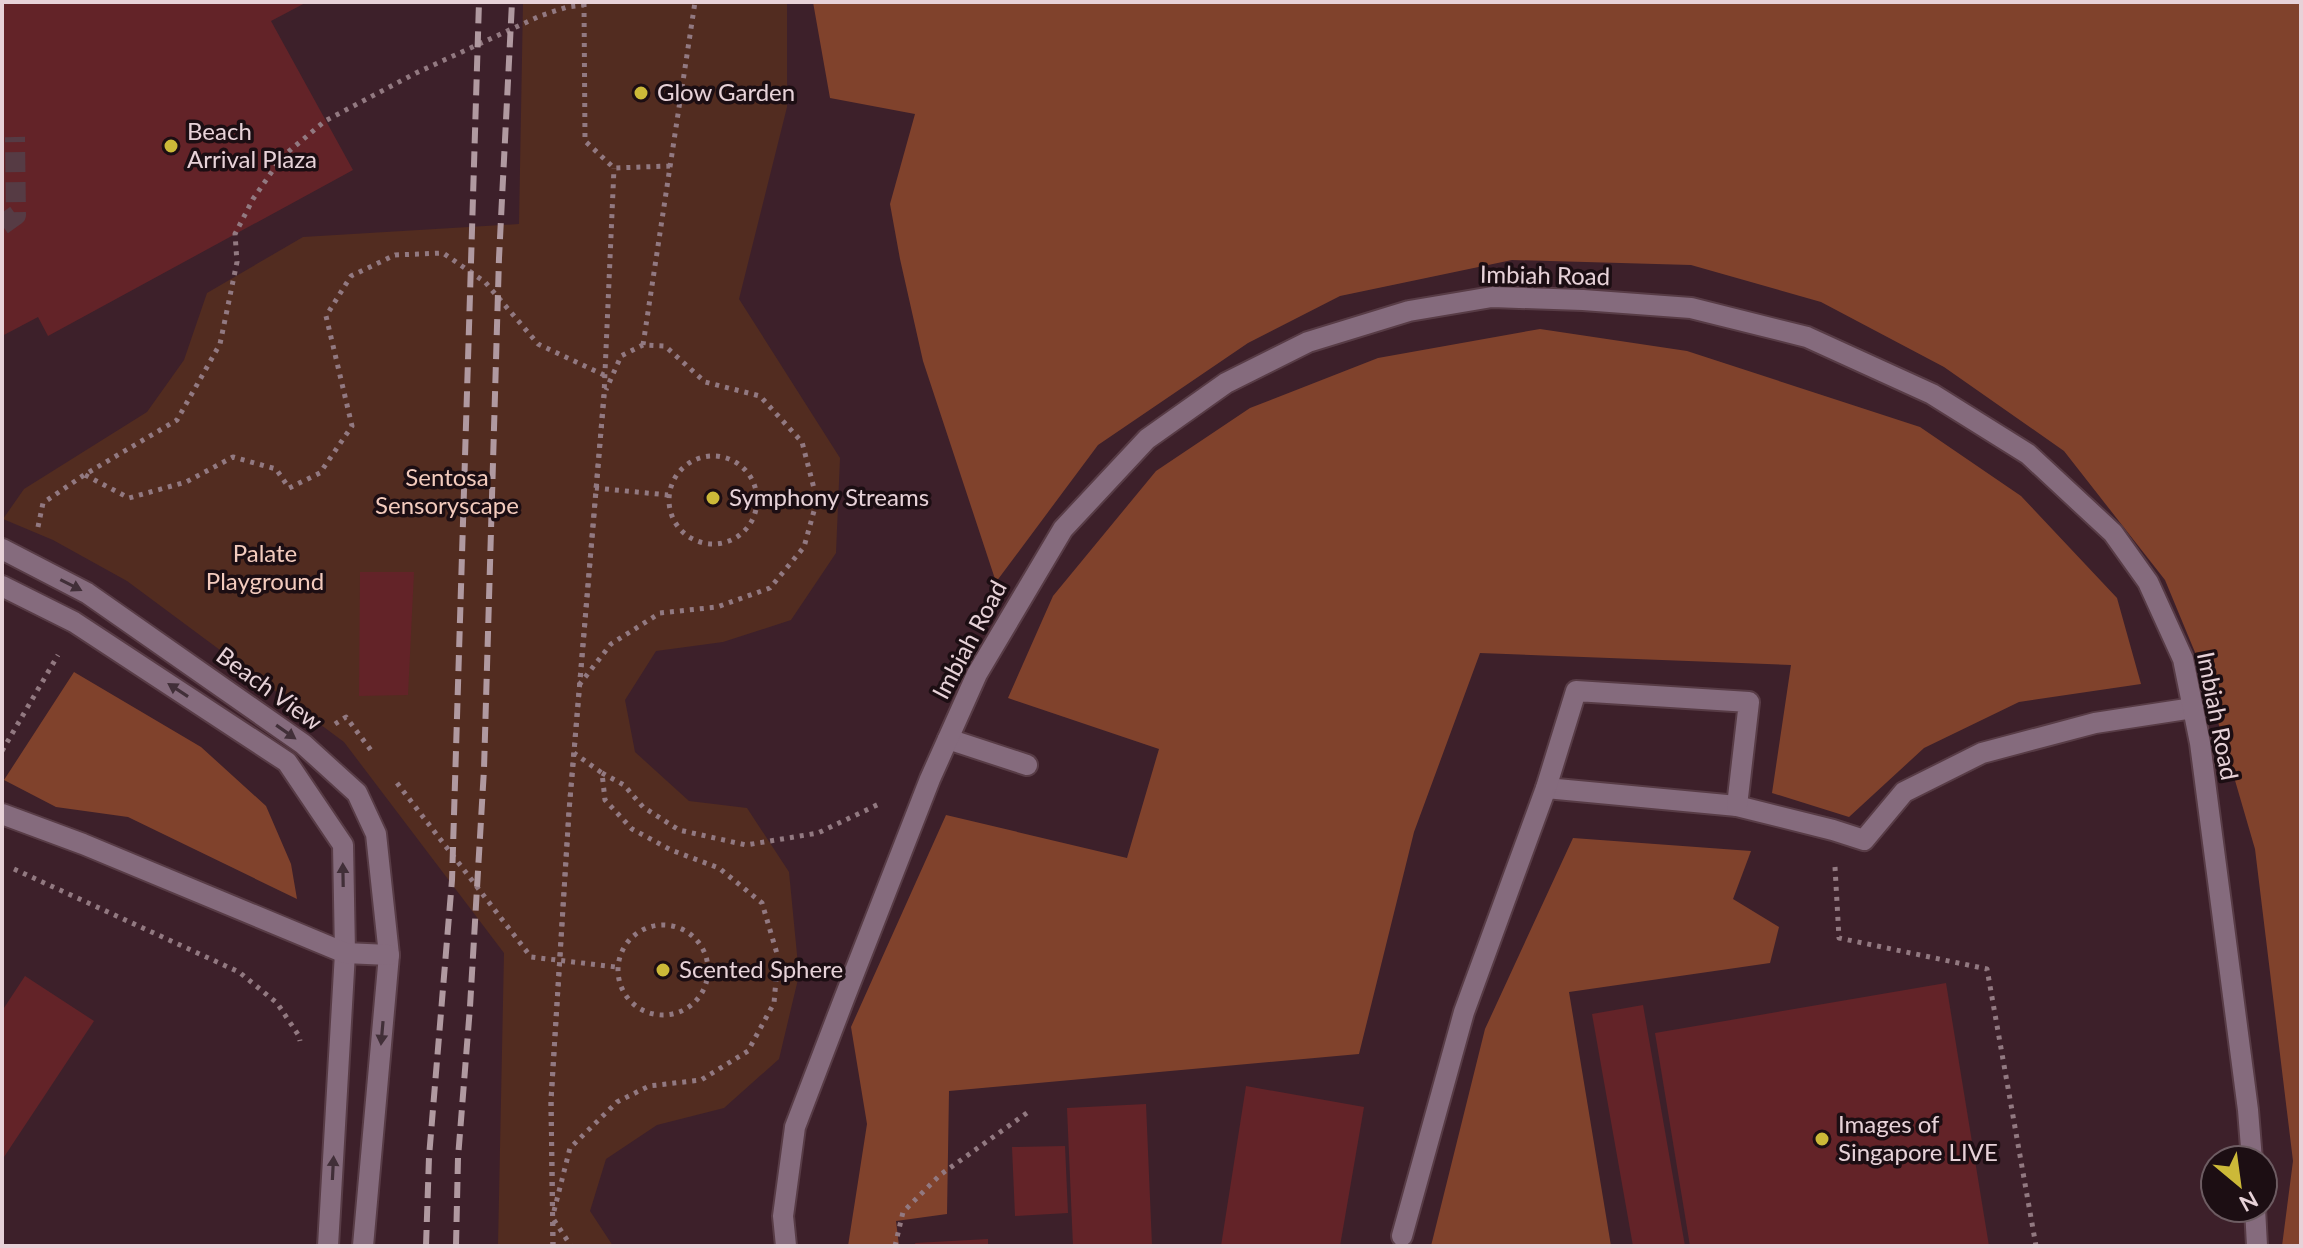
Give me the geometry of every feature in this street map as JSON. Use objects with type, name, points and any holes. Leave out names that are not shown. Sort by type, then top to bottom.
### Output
[{"type":"lane","name":"Imbiah Road","points":[[786,1246],[783,1216],[795,1127],[930,779],[977,674],[1063,529],[1147,439],[1226,383],[1308,342],[1409,311],[1492,297],[1691,308],[1807,337],[1932,394],[2028,454],[2113,533],[2148,582],[2183,659],[2200,743],[2251,1144]]},
{"type":"lane","name":"Beach View","points":[[2,549],[87,593],[303,744],[357,793],[376,834],[389,955],[363,1246]]},
{"type":"lane","name":"Beach View","points":[[2,586],[74,622],[287,762],[343,845],[345,953],[328,1246]]},
{"type":"lane","points":[[1402,1236],[1464,1012],[1546,788],[1576,691],[1749,702],[1737,806]]},
{"type":"lane","points":[[1546,788],[1737,806],[1864,840],[1904,792],[1982,753],[2095,723],[2193,708]]},
{"type":"lane","points":[[948,739],[1027,765]]},
{"type":"lane","points":[[2,814],[83,844],[345,953],[389,955]]},
{"type":"lane","points":[[2256,1224],[2257,1246]]},
{"type":"path","points":[[643,345],[695,2]]},
{"type":"path","points":[[29,563],[43,503],[177,420],[220,344],[237,262],[235,234],[253,199],[282,157],[325,121],[416,73],[540,16],[584,4],[585,141],[614,168],[670,166]]},
{"type":"path","points":[[580,670],[604,395],[614,168]]},
{"type":"path","points":[[84,475],[129,498],[186,482],[233,457],[276,469],[289,488],[320,473],[352,426],[326,316],[351,276],[395,255],[443,253],[485,282],[538,344],[604,375]]},
{"type":"path","points":[[553,1246],[551,1100],[559,959],[580,670],[604,395],[621,356],[643,345],[665,346],[705,382],[760,396],[802,442],[817,500],[804,547],[770,588],[717,607],[660,613],[611,644],[579,685]]},
{"type":"path","points":[[718,455],[740,464],[754,482],[757,505],[749,527],[730,541],[707,545],[686,536],[672,518],[668,495],[677,473],[695,459],[718,455]]},
{"type":"path","points":[[595,488],[668,495]]},
{"type":"path","points":[[2,751],[65,643]]},
{"type":"path","points":[[303,744],[346,717],[375,755]]},
{"type":"path","points":[[574,753],[624,785],[643,807],[679,830],[746,845],[818,833],[930,779]]},
{"type":"path","points":[[571,1246],[552,1217],[570,1148],[617,1102],[649,1086],[701,1080],[748,1051],[774,1003],[778,957],[762,903],[719,868],[671,850],[632,829],[605,800],[602,773]]},
{"type":"path","points":[[394,780],[531,957],[616,967]]},
{"type":"path","points":[[551,1100],[569,811]]},
{"type":"path","points":[[1833,830],[1839,938],[1987,969],[2036,1246]]},
{"type":"path","points":[[14,869],[239,972],[277,1003],[299,1036],[301,1051]]},
{"type":"path","points":[[666,924],[688,931],[704,949],[709,972],[701,995],[683,1011],[660,1016],[637,1009],[621,991],[616,967],[624,945],[642,929],[666,924]]},
{"type":"path","points":[[895,1246],[903,1212],[940,1175],[1031,1110]]},
{"type":"green space","name":"Sentosa Sensoryscape","points":[[523,2],[787,2],[787,107],[739,299],[840,458],[836,553],[791,620],[723,642],[656,651],[625,700],[635,752],[689,801],[747,808],[789,872],[799,975],[779,1059],[724,1108],[657,1125],[606,1159],[590,1211],[613,1246],[498,1246],[504,953],[344,742],[127,581],[53,540],[3,519],[24,489],[147,412],[184,360],[207,293],[303,237],[519,224]]},
{"type":"shaded area","points":[[813,2],[2301,2],[2301,1246],[2282,1246],[2293,1161],[2255,849],[2204,674],[2165,580],[2064,451],[1944,367],[1821,302],[1691,265],[1512,260],[1340,296],[1248,343],[1098,445],[996,582],[923,361],[890,204],[915,114],[830,98]]},
{"type":"shaded area","points":[[1540,329],[1687,351],[1920,427],[2021,496],[2117,598],[2141,684],[2019,702],[1924,748],[1849,817],[1772,793],[1791,665],[1480,653],[1414,832],[1359,1054],[949,1091],[947,1214],[896,1221],[899,1246],[848,1246],[867,1124],[851,1027],[946,815],[1127,858],[1159,749],[1008,698],[1053,596],[1156,471],[1250,408],[1378,358]]},
{"type":"shaded area","points":[[74,672],[201,747],[266,806],[291,864],[297,899],[128,817],[56,807],[4,780]]},
{"type":"shaded area","points":[[1573,838],[1751,851],[1733,899],[1779,927],[1770,963],[1569,992],[1611,1246],[1431,1246],[1485,1029]]},
{"type":"building","name":"Beach Arrival Plaza","points":[[2,2],[307,2],[271,21],[353,170],[48,336],[38,317],[2,336]]},
{"type":"building","points":[[360,572],[414,572],[408,695],[359,696]]},
{"type":"building","points":[[25,976],[94,1021],[2,1160],[2,1011]]},
{"type":"building","name":"Images of Singapore LIVE","points":[[1946,983],[1989,1246],[1690,1246],[1655,1033]]},
{"type":"building","points":[[1643,1005],[1685,1246],[1633,1246],[1592,1014]]},
{"type":"building","points":[[1246,1086],[1364,1107],[1340,1246],[1221,1246]]},
{"type":"building","points":[[1146,1104],[1152,1246],[1073,1246],[1067,1108]]},
{"type":"building","points":[[1065,1146],[1068,1213],[1015,1216],[1012,1147]]},
{"type":"building","points":[[988,1239],[988,1246],[916,1246],[915,1243]]},
{"type":"tunnel","points":[[2,225],[16,215],[15,137]]},
{"type":"railway","points":[[426,1246],[429,1157],[452,880],[479,2]]},
{"type":"railway","points":[[456,1246],[458,1158],[484,769],[499,258],[512,2]]},
{"type":"place","name":"Glow Garden","points":[[641,93]]},
{"type":"place","name":"Beach Arrival Plaza","points":[[171,146]]},
{"type":"place","name":"Symphony Streams","points":[[713,498]]},
{"type":"place","name":"Scented Sphere","points":[[663,970]]},
{"type":"place","name":"Images of Singapore LIVE","points":[[1822,1139]]},
{"type":"park label","name":"Palate Playground","points":[[265,568]]}]
